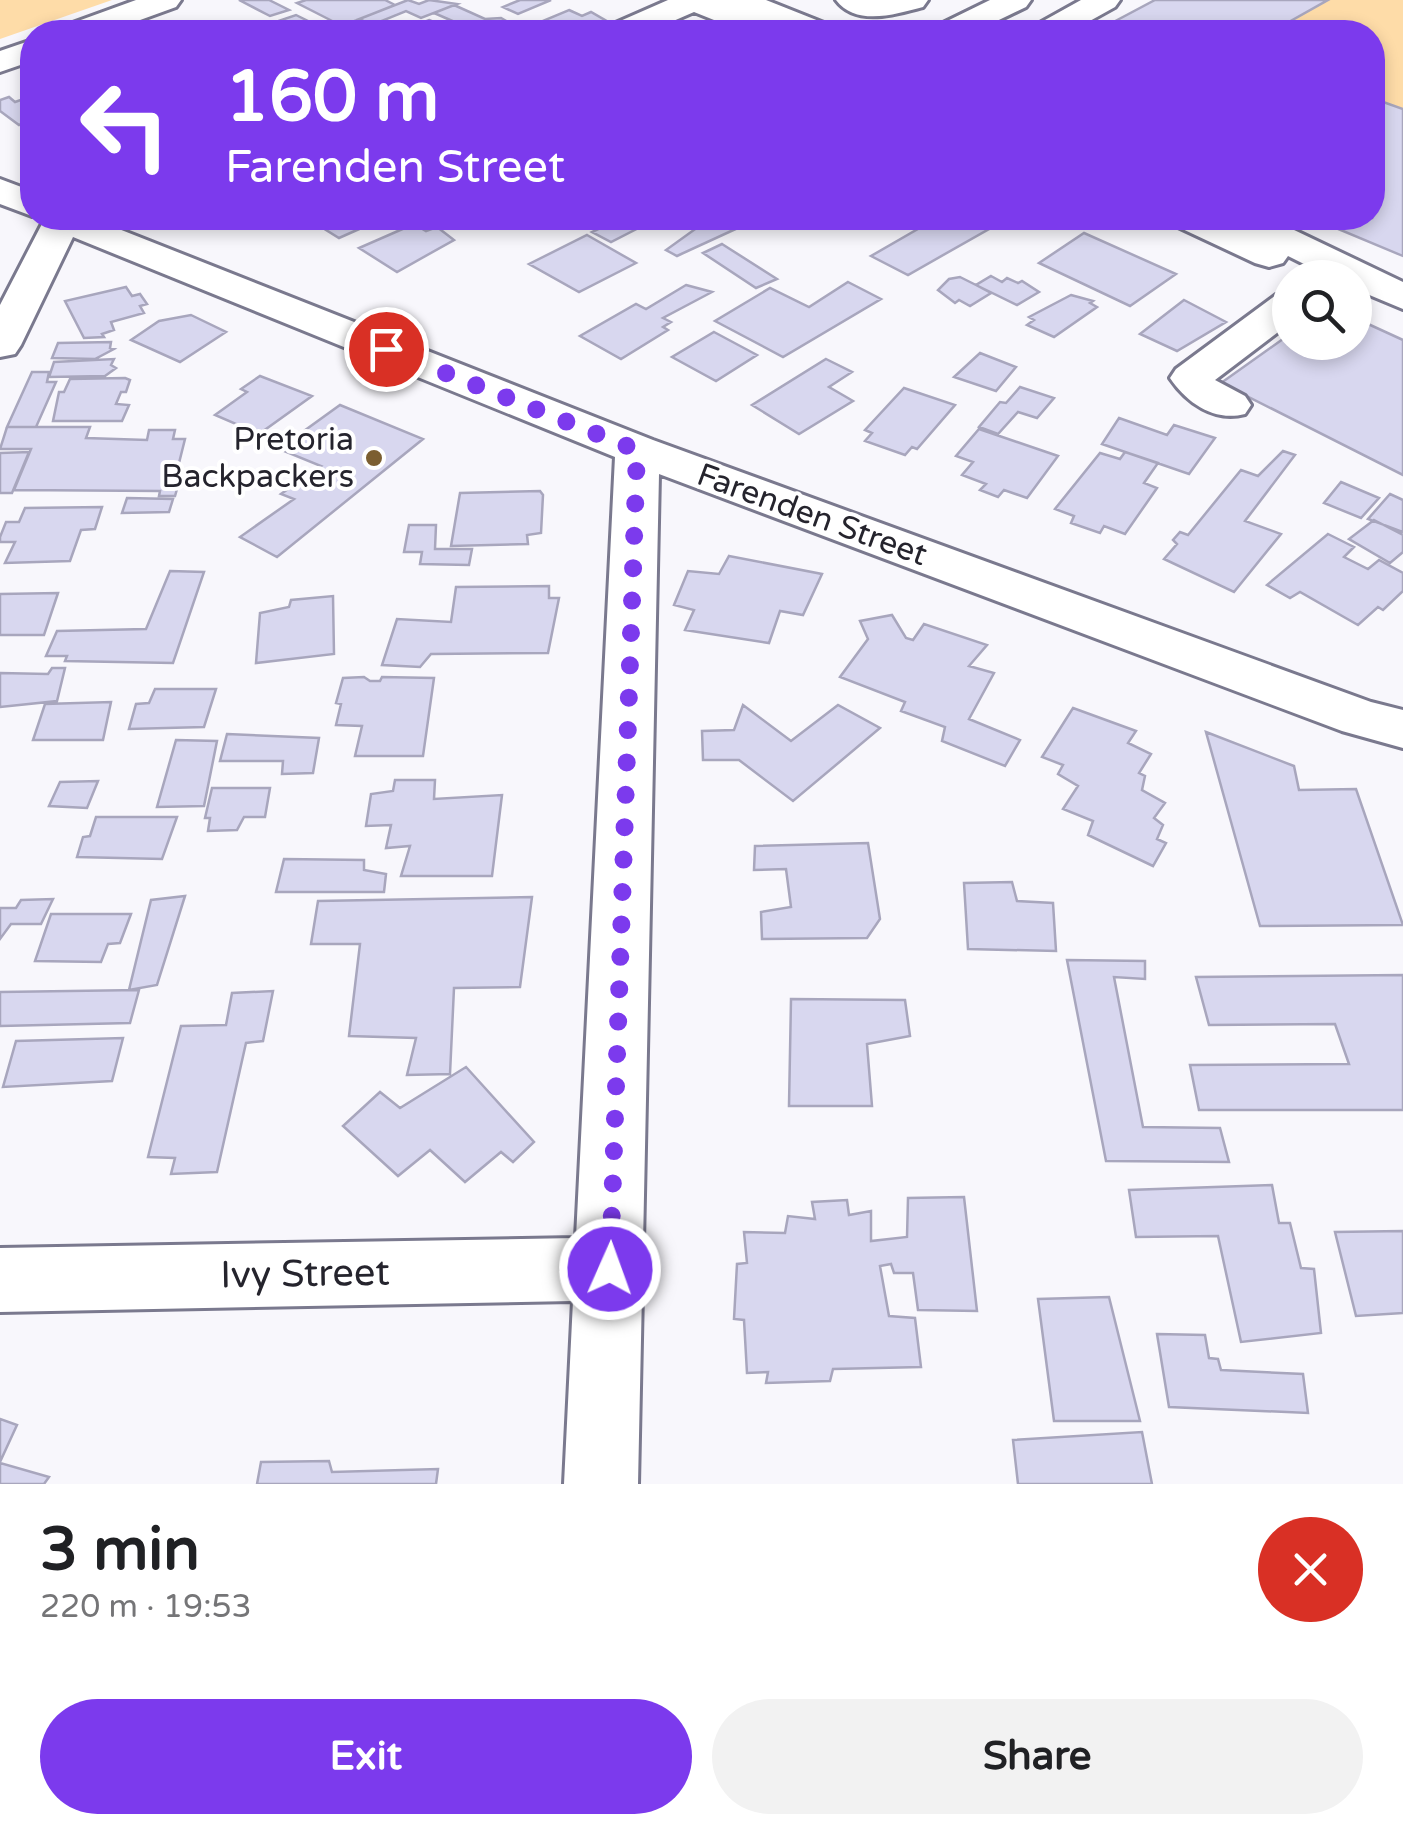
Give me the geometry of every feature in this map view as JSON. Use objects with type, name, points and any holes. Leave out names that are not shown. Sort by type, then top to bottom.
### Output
[{"type":"street","points":[[111,20],[166,0]]},
{"type":"street","points":[[649,20],[694,0],[743,20]]},
{"type":"street","points":[[740,0],[789,20]]},
{"type":"street","points":[[852,0],[879,10],[912,0]]},
{"type":"street","points":[[1063,20],[1104,0]]},
{"type":"street","points":[[973,20],[1010,1],[1058,20]]},
{"type":"street","points":[[0,344],[45,230]]},
{"type":"street","name":"Farenden Street","points":[[91,230],[637,450],[1360,718],[1403,729]]},
{"type":"street","points":[[1239,230],[1300,260]]},
{"type":"street","points":[[1372,289],[1403,298]]},
{"type":"street","points":[[1372,299],[1403,317]]},
{"type":"street","points":[[1230,405],[1199,389],[1191,378],[1272,317]]},
{"type":"street","points":[[602,1484],[637,450]]},
{"type":"street","name":"Ivy Street","points":[[0,1280],[610,1269]]},
{"type":"shaded area","points":[[0,0],[112,0],[55,20],[20,20],[20,32],[0,39]]},
{"type":"shaded area","points":[[1155,0],[1403,0],[1403,256],[1341,230],[1385,230],[1385,20],[1117,20]]},
{"type":"building","points":[[239,0],[269,0],[289,10],[270,16]]},
{"type":"building","points":[[385,0],[395,5],[357,20],[330,20],[297,3]]},
{"type":"building","points":[[408,0],[419,4],[429,0],[457,4],[421,18],[406,11],[384,20],[359,19]]},
{"type":"building","points":[[520,0],[551,0],[518,14],[503,7]]},
{"type":"building","points":[[1155,0],[1328,0],[1292,20],[1117,20]]},
{"type":"building","points":[[454,5],[485,19],[504,20],[450,20],[434,13]]},
{"type":"building","points":[[569,10],[582,16],[591,12],[605,20],[545,20]]},
{"type":"building","points":[[9,97],[15,102],[20,100],[19,125],[0,111],[0,100]]},
{"type":"building","points":[[1385,103],[1403,109],[1403,256],[1341,230],[1385,230]]},
{"type":"building","points":[[326,230],[357,230],[339,238]]},
{"type":"building","points":[[400,230],[441,230],[454,240],[397,272],[359,248]]},
{"type":"building","points":[[596,230],[634,230],[611,242],[592,232]]},
{"type":"building","points":[[694,230],[733,230],[677,256],[666,250]]},
{"type":"building","points":[[916,230],[987,230],[908,275],[871,256]]},
{"type":"building","points":[[1084,233],[1176,274],[1130,306],[1039,263]]},
{"type":"building","points":[[587,235],[636,263],[579,292],[529,264]]},
{"type":"building","points":[[722,244],[777,279],[756,288],[703,253]]},
{"type":"building","points":[[991,276],[1002,282],[1007,278],[1022,281],[1039,292],[1017,305],[976,285]]},
{"type":"building","points":[[960,277],[991,293],[970,306],[959,300],[955,303],[938,290],[949,279]]},
{"type":"building","points":[[848,282],[881,299],[783,357],[715,321],[770,288],[809,307]]},
{"type":"building","points":[[686,285],[712,292],[663,318],[671,322],[663,327],[668,330],[621,359],[580,336],[636,304],[646,309]]},
{"type":"building","points":[[126,287],[132,296],[140,294],[147,304],[140,306],[144,313],[111,322],[114,330],[102,334],[104,337],[84,338],[65,301]]},
{"type":"building","points":[[1071,295],[1093,301],[1090,303],[1097,307],[1054,337],[1027,325],[1034,320],[1029,317]]},
{"type":"building","points":[[1184,300],[1226,322],[1177,351],[1140,334]]},
{"type":"building","points":[[191,315],[226,332],[180,362],[131,340],[159,321]]},
{"type":"building","points":[[1372,326],[1403,340],[1403,475],[1221,383],[1272,347],[1272,360],[1372,360]]},
{"type":"building","points":[[714,332],[757,355],[716,381],[672,357]]},
{"type":"building","points":[[111,342],[110,348],[114,349],[95,359],[52,358],[58,343]]},
{"type":"building","points":[[980,353],[1016,367],[996,391],[954,377]]},
{"type":"building","points":[[114,359],[111,365],[116,368],[105,376],[49,377],[54,362]]},
{"type":"building","points":[[826,359],[852,372],[829,387],[853,401],[799,434],[752,405]]},
{"type":"building","points":[[32,372],[49,372],[47,382],[56,382],[36,427],[7,427]]},
{"type":"building","points":[[260,376],[312,396],[259,434],[215,415],[247,392],[241,389]]},
{"type":"building","points":[[70,379],[130,380],[126,392],[121,392],[116,404],[129,405],[122,421],[53,421],[59,392],[64,392]]},
{"type":"building","points":[[1020,387],[1054,398],[1037,418],[1018,412],[998,434],[979,427],[1000,402],[1006,403]]},
{"type":"building","points":[[904,388],[955,405],[917,449],[912,447],[905,455],[865,441],[872,433],[865,430]]},
{"type":"building","points":[[340,405],[423,439],[277,557],[240,537],[294,499],[281,494],[321,466],[279,449]]},
{"type":"building","points":[[1119,418],[1167,435],[1174,425],[1215,438],[1189,474],[1102,444]]},
{"type":"building","points":[[7,427],[90,427],[86,438],[147,440],[149,430],[175,430],[173,439],[185,439],[179,463],[170,463],[166,475],[181,475],[175,496],[159,496],[160,491],[14,490],[31,449],[0,449]]},
{"type":"building","points":[[979,429],[1058,456],[1027,498],[1004,490],[998,497],[980,490],[986,484],[962,475],[973,462],[956,456]]},
{"type":"building","points":[[1283,451],[1295,455],[1245,521],[1281,534],[1234,592],[1164,559],[1177,544],[1173,540],[1180,532],[1188,535],[1241,470],[1258,476]]},
{"type":"building","points":[[29,452],[12,493],[0,493],[0,453]]},
{"type":"building","points":[[1125,452],[1158,463],[1144,483],[1157,488],[1125,534],[1104,526],[1100,533],[1071,523],[1074,516],[1055,509],[1100,453],[1120,459]]},
{"type":"building","points":[[1341,482],[1379,498],[1361,518],[1324,503]]},
{"type":"building","points":[[540,491],[541,533],[527,535],[528,544],[451,546],[460,493]]},
{"type":"building","points":[[1390,494],[1403,500],[1403,532],[1368,519]]},
{"type":"building","points":[[127,498],[173,499],[169,512],[122,513]]},
{"type":"building","points":[[102,507],[95,529],[81,530],[70,561],[5,563],[15,542],[0,542],[0,537],[6,522],[19,522],[25,508]]},
{"type":"building","points":[[1374,520],[1403,535],[1403,552],[1390,563],[1349,539]]},
{"type":"building","points":[[409,525],[436,525],[435,549],[472,549],[469,565],[420,564],[422,552],[404,552]]},
{"type":"building","points":[[1328,534],[1354,547],[1344,557],[1368,569],[1379,560],[1403,573],[1403,591],[1383,610],[1378,607],[1358,625],[1300,592],[1290,598],[1267,585]]},
{"type":"building","points":[[729,556],[822,574],[803,615],[780,611],[769,643],[685,630],[694,610],[674,605],[688,571],[719,574]]},
{"type":"building","points":[[170,571],[204,572],[173,663],[65,661],[67,656],[46,656],[57,631],[146,629]]},
{"type":"building","points":[[549,586],[549,598],[559,598],[548,653],[431,654],[420,667],[382,665],[397,619],[451,622],[456,587]]},
{"type":"building","points":[[58,593],[44,635],[0,635],[0,594]]},
{"type":"building","points":[[333,596],[334,654],[256,663],[260,613],[289,607],[291,600]]},
{"type":"building","points":[[892,615],[906,638],[913,640],[924,624],[987,645],[969,666],[994,673],[969,719],[1020,740],[1005,766],[942,741],[945,727],[901,711],[905,702],[840,677],[868,639],[860,621]]},
{"type":"building","points":[[52,668],[65,668],[57,701],[0,707],[0,673],[48,674]]},
{"type":"building","points":[[364,677],[370,681],[380,681],[382,677],[434,678],[423,756],[355,756],[362,726],[336,725],[341,704],[336,703],[343,678]]},
{"type":"building","points":[[155,689],[216,689],[204,727],[129,729],[136,704],[149,703]]},
{"type":"building","points":[[111,702],[103,740],[33,740],[45,704]]},
{"type":"building","points":[[743,705],[791,741],[838,705],[880,728],[793,801],[739,760],[703,760],[702,731],[734,730]]},
{"type":"building","points":[[1073,708],[1136,731],[1128,743],[1151,754],[1139,773],[1145,776],[1142,790],[1165,803],[1154,818],[1163,825],[1157,839],[1166,843],[1153,866],[1088,835],[1093,821],[1063,809],[1078,786],[1058,774],[1063,765],[1042,757]]},
{"type":"building","points":[[1206,732],[1294,766],[1299,790],[1356,789],[1403,925],[1260,926]]},
{"type":"building","points":[[227,734],[319,738],[313,773],[282,774],[283,761],[220,761]]},
{"type":"building","points":[[176,740],[217,741],[204,806],[157,807]]},
{"type":"building","points":[[395,780],[435,780],[434,799],[502,795],[492,876],[401,876],[410,846],[386,848],[391,825],[366,826],[371,794],[393,791]]},
{"type":"building","points":[[98,781],[87,808],[49,806],[60,782]]},
{"type":"building","points":[[212,788],[270,788],[265,817],[244,817],[237,830],[208,831],[210,818],[205,818]]},
{"type":"building","points":[[96,817],[177,817],[162,859],[77,857],[83,837],[90,836]]},
{"type":"building","points":[[868,843],[880,919],[867,938],[762,939],[761,912],[791,907],[786,869],[754,870],[755,846]]},
{"type":"building","points":[[284,859],[364,860],[364,870],[386,874],[384,892],[276,892]]},
{"type":"building","points":[[1012,882],[1017,901],[1053,903],[1056,951],[968,949],[964,883]]},
{"type":"building","points":[[185,896],[157,985],[129,990],[151,900]]},
{"type":"building","points":[[532,897],[520,987],[454,988],[450,1074],[407,1075],[416,1038],[349,1036],[360,944],[311,944],[318,901]]},
{"type":"building","points":[[53,899],[41,924],[11,924],[0,939],[0,908],[16,908],[21,900]]},
{"type":"building","points":[[51,914],[131,914],[120,943],[108,944],[101,962],[35,961]]},
{"type":"building","points":[[1067,960],[1145,961],[1145,979],[1114,977],[1143,1127],[1220,1128],[1229,1162],[1106,1161]]},
{"type":"building","points":[[1403,975],[1403,1110],[1199,1110],[1190,1065],[1349,1064],[1335,1024],[1209,1025],[1196,977]]},
{"type":"building","points":[[139,990],[130,1023],[0,1026],[0,992]]},
{"type":"building","points":[[273,991],[263,1041],[246,1043],[217,1172],[171,1174],[175,1158],[148,1157],[181,1026],[226,1025],[232,993]]},
{"type":"building","points":[[791,999],[905,1000],[910,1036],[867,1044],[872,1106],[789,1106]]},
{"type":"building","points":[[123,1038],[112,1081],[3,1087],[16,1041]]},
{"type":"building","points":[[466,1067],[534,1142],[513,1162],[501,1152],[465,1182],[430,1150],[398,1176],[343,1126],[380,1092],[400,1108]]},
{"type":"building","points":[[1272,1185],[1279,1223],[1290,1223],[1301,1268],[1314,1269],[1321,1333],[1241,1342],[1218,1236],[1136,1237],[1129,1190]]},
{"type":"building","points":[[964,1197],[977,1311],[918,1310],[913,1273],[894,1273],[891,1264],[880,1266],[889,1316],[915,1318],[921,1367],[833,1369],[830,1381],[766,1383],[768,1372],[747,1373],[744,1320],[734,1319],[737,1264],[747,1263],[744,1232],[785,1233],[788,1216],[815,1219],[812,1202],[847,1200],[849,1215],[871,1211],[871,1241],[907,1237],[908,1198]]},
{"type":"building","points":[[1403,1231],[1403,1313],[1356,1316],[1335,1232]]},
{"type":"building","points":[[1109,1297],[1140,1421],[1054,1421],[1038,1299]]},
{"type":"building","points":[[1157,1334],[1205,1335],[1209,1358],[1218,1359],[1221,1370],[1303,1374],[1308,1413],[1169,1407]]},
{"type":"building","points":[[0,1419],[17,1425],[0,1462]]},
{"type":"building","points":[[1142,1432],[1152,1484],[1018,1484],[1013,1440]]},
{"type":"building","points":[[329,1461],[332,1472],[438,1469],[436,1484],[257,1484],[261,1462]]},
{"type":"building","points":[[0,1463],[49,1477],[44,1484],[0,1484]]},
{"type":"place","name":"Pretoria Backpackers","points":[[374,458]]},
{"type":"route","points":[[386,349],[637,450],[610,1269]]}]
